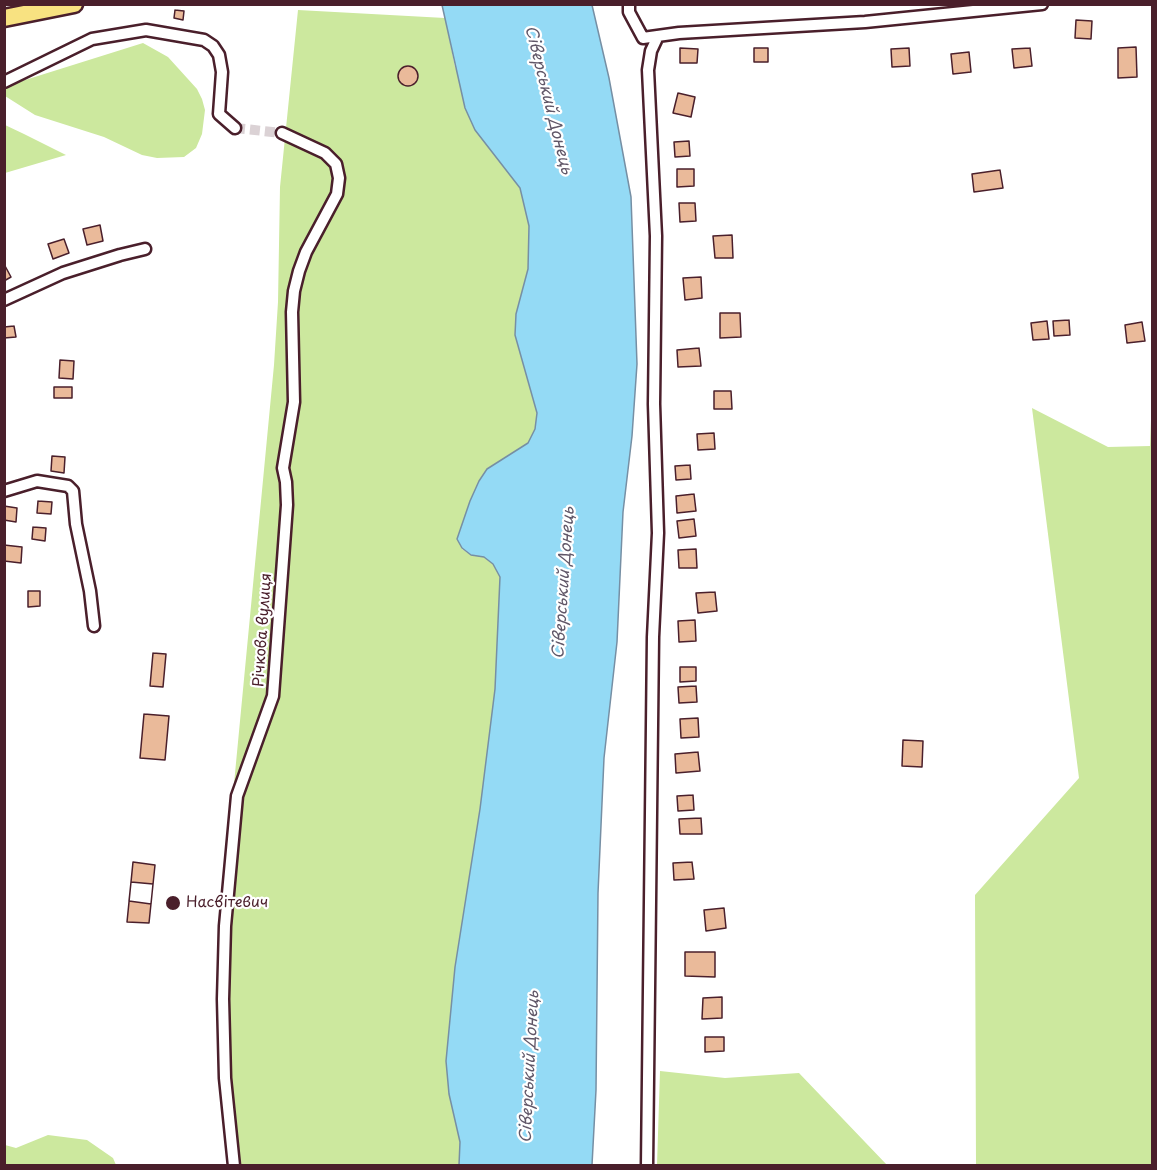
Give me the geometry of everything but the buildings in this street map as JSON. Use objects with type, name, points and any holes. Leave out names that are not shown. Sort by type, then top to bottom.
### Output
[{"type":"main road","points":[[4,18],[74,4]]},
{"type":"street","points":[[629,4],[631,18],[643,38],[865,22],[1042,4]]},
{"type":"street","points":[[4,82],[92,39],[146,30],[204,40],[213,46],[219,55],[222,72],[219,114],[235,128]]},
{"type":"street","points":[[647,1166],[653,660],[658,533],[654,404],[656,236],[648,70],[651,51],[658,36]]},
{"type":"street","name":"Річкова вулиця","points":[[234,1166],[225,1078],[223,999],[225,927],[237,796],[273,696],[286,505],[286,482],[283,468],[294,402],[292,312],[294,291],[306,252],[337,194],[339,178],[336,164],[325,153],[282,133]]},
{"type":"street","points":[[4,300],[63,273],[145,249]]},
{"type":"street","points":[[4,491],[37,481],[68,486],[73,491],[76,524],[90,591],[94,626]]},
{"type":"green space","points":[[298,10],[445,18],[455,67],[504,166],[520,188],[529,226],[528,269],[516,314],[515,335],[537,413],[535,429],[528,443],[487,469],[470,501],[458,539],[462,549],[471,555],[484,557],[493,564],[500,577],[495,689],[480,809],[455,967],[446,1061],[449,1094],[460,1142],[459,1165],[229,1166],[221,1077],[225,878],[274,365],[278,302],[280,187]]},
{"type":"green space","points":[[143,43],[168,57],[197,89],[202,99],[205,110],[202,134],[196,148],[184,157],[157,158],[142,155],[104,137],[35,115],[5,96],[6,86]]},
{"type":"green space","points":[[5,125],[24,134],[66,155],[5,173]]},
{"type":"green space","points":[[1152,394],[1152,1165],[976,1165],[975,895],[1079,778],[1032,408],[1108,447],[1150,446]]},
{"type":"green space","points":[[660,1071],[725,1078],[799,1073],[887,1165],[657,1165]]},
{"type":"green space","points":[[48,1135],[87,1140],[113,1158],[116,1165],[5,1165],[5,1145],[16,1148]]},
{"type":"water","name":"Сіверський Донець","points":[[442,5],[592,5],[609,78],[631,197],[637,364],[632,436],[623,512],[617,642],[604,758],[598,893],[596,1090],[592,1165],[459,1165],[460,1142],[449,1094],[446,1061],[455,967],[480,809],[495,689],[500,577],[493,564],[484,557],[471,555],[462,548],[457,539],[479,481],[487,469],[528,443],[535,429],[537,413],[515,335],[516,314],[528,269],[529,226],[520,188],[475,130],[465,108]]},
{"type":"tunnel","points":[[235,128],[282,133]]},
{"type":"place","name":"Насвітевич","points":[[173,903]]}]
